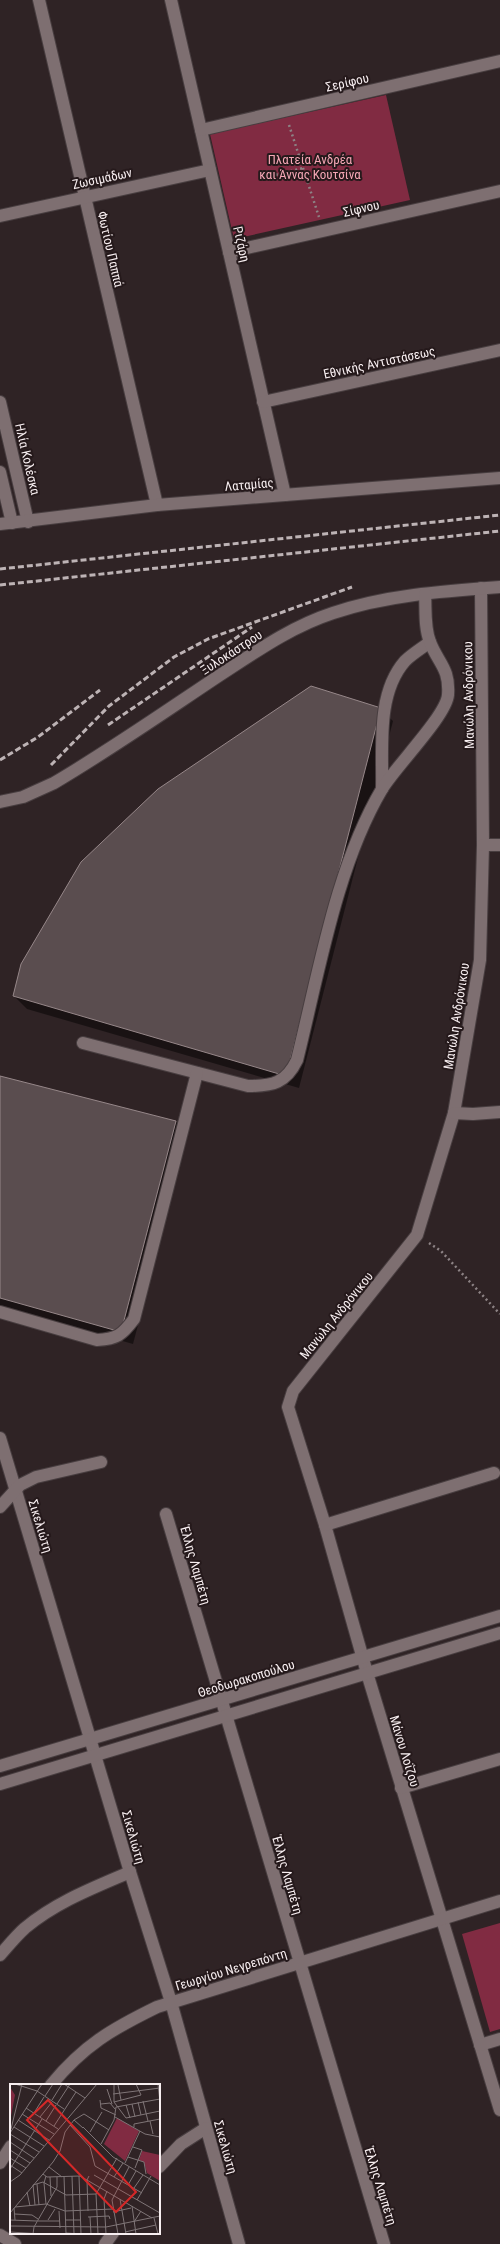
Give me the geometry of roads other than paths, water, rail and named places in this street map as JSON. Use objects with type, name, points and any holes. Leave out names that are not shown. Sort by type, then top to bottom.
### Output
[{"type":"street","name":"Φωτίου Παππά","points":[[39,0],[157,505]]},
{"type":"street","name":"Ριζάρη","points":[[171,0],[285,495]]},
{"type":"street","name":"Σερίφου","points":[[201,130],[500,60]]},
{"type":"street","name":"Ζωσιμάδων","points":[[0,216],[84,196],[210,170]]},
{"type":"street","name":"Σίφνου","points":[[229,252],[500,191]]},
{"type":"street","name":"Εθνικής Αντιστάσεως","points":[[263,402],[500,350]]},
{"type":"street","name":"Ηλία Κολέσκα","points":[[0,402],[28,522]]},
{"type":"street","points":[[0,472],[6,523]]},
{"type":"street","name":"Λαταμίας","points":[[6,523],[28,522],[157,505],[500,478]]},
{"type":"street","name":"Ξυλοκάστρου","points":[[0,802],[23,797],[54,783],[269,643],[293,629],[350,607],[425,594],[500,587]]},
{"type":"street","name":"Μανώλη Ανδρόνικου","points":[[290,1399],[293,1391],[417,1235],[454,1113],[480,960],[483,845],[481,588]]},
{"type":"street","points":[[83,1043],[248,1086],[264,1086],[278,1082],[291,1073],[296,1060],[340,886],[360,832],[382,789],[401,762],[440,714],[448,696],[448,677],[442,661],[430,642],[426,627],[425,594]]},
{"type":"street","points":[[382,789],[386,701],[394,677],[406,660],[430,642]]},
{"type":"street","points":[[483,845],[500,844]]},
{"type":"street","points":[[0,1312],[97,1340],[113,1339],[125,1331],[134,1319],[197,1073]]},
{"type":"street","points":[[454,1113],[473,1114],[500,1112]]},
{"type":"street","name":"Μάνου Λοΐζου","points":[[290,1399],[290,1415],[325,1525],[401,1788],[500,2110]]},
{"type":"street","name":"Σικελιώτη","points":[[0,1438],[130,1872],[171,2002],[239,2244]]},
{"type":"street","points":[[0,1507],[15,1490],[36,1477],[100,1462]]},
{"type":"street","points":[[325,1525],[494,1473]]},
{"type":"street","name":"Έλλης Λαμπέτη","points":[[166,1514],[384,2244]]},
{"type":"street","name":"Θεοδωρακοπούλου","points":[[0,1766],[500,1616]]},
{"type":"street","points":[[0,1784],[95,1754],[500,1633]]},
{"type":"street","points":[[401,1788],[500,1759]]},
{"type":"street","points":[[0,1955],[24,1929],[53,1908],[83,1892],[130,1872]]},
{"type":"street","name":"Γεωργίου Νεγρεπόντη","points":[[52,2084],[78,2055],[104,2034],[128,2020],[171,2002],[500,1901]]},
{"type":"street","points":[[480,2045],[500,2039]]},
{"type":"street","points":[[160,2166],[181,2144],[206,2128]]},
{"type":"street","points":[[0,2163],[10,2148]]},
{"type":"street","points":[[105,2244],[112,2234]]},
{"type":"street","points":[[0,2235],[15,2244]]},
{"type":"railway","points":[[0,569],[500,515]]},
{"type":"railway","points":[[0,585],[500,531]]},
{"type":"railway","points":[[51,765],[109,706],[174,657],[208,639],[352,587]]},
{"type":"railway","points":[[108,725],[252,627]]},
{"type":"railway","points":[[0,760],[38,737],[100,690]]},
{"type":"park label","name":"Πλατεία Ανδρέα και Άννας Κουτσίνα","points":[[310,166]]}]
